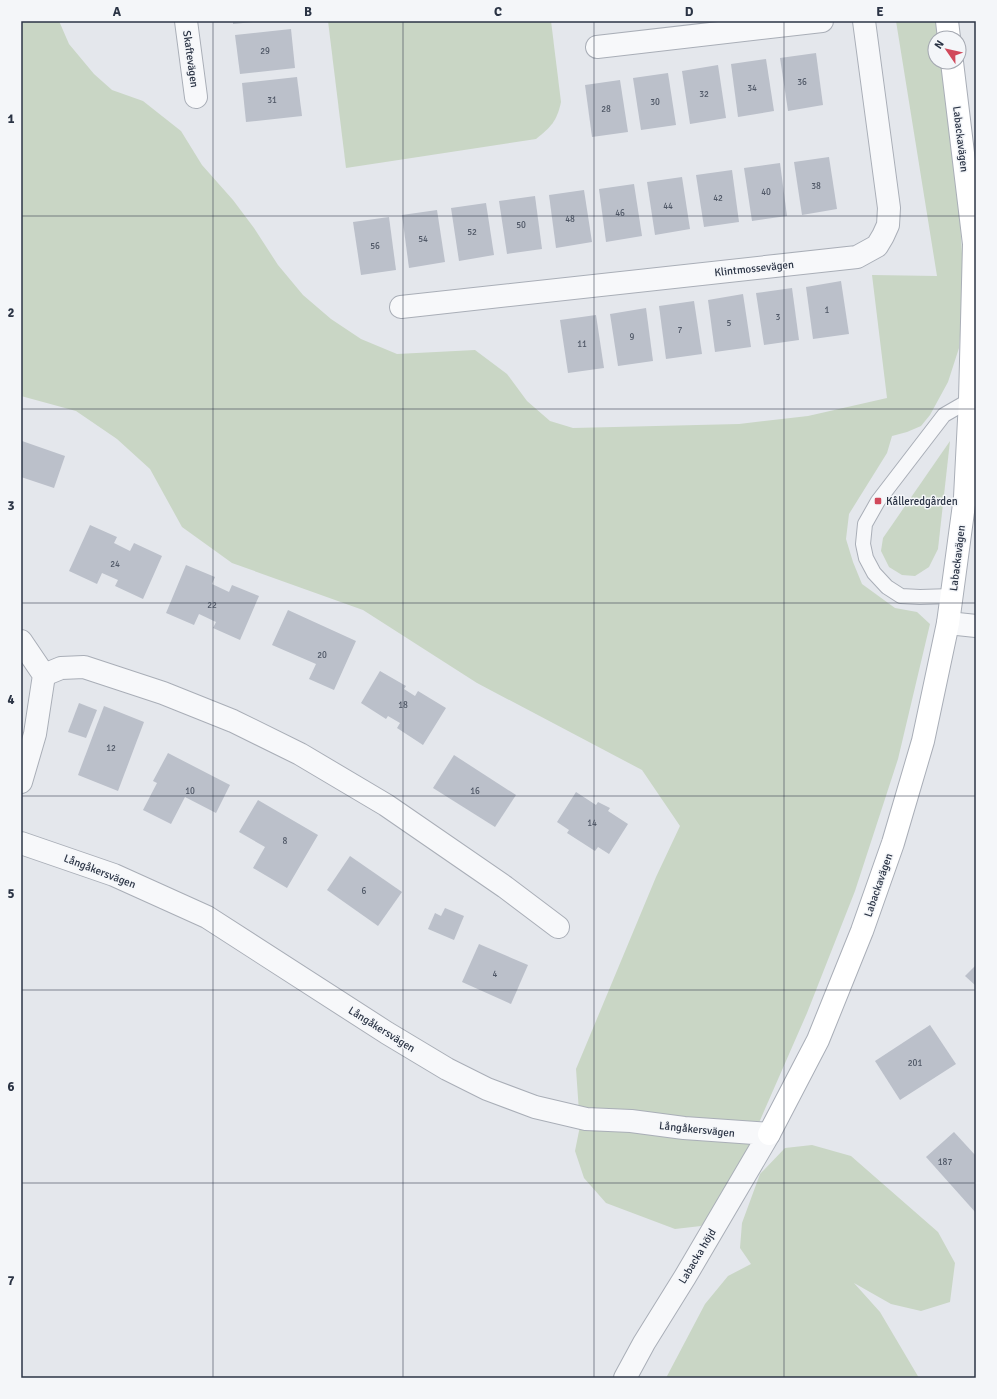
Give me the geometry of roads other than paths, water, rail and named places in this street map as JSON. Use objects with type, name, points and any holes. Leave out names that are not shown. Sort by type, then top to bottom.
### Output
[{"type":"street","name":"Skaftevägen","points":[[186,21],[196,97]]},
{"type":"street","points":[[597,47],[822,21]]},
{"type":"street","name":"Klintmossevägen","points":[[401,307],[857,256],[876,246],[888,225],[889,208],[864,21]]},
{"type":"street","name":"Labackavägen","points":[[769,1134],[818,1040],[862,931],[893,843],[923,741],[948,623],[965,497],[970,400],[974,244],[973,213],[953,70]]},
{"type":"street","points":[[948,623],[976,626]]},
{"type":"street","points":[[21,641],[44,675],[35,734],[21,782]]},
{"type":"street","points":[[44,675],[61,668],[84,667],[163,693],[234,722],[300,754],[386,805],[505,887],[558,927]]},
{"type":"street","name":"Långåkersvägen","points":[[21,843],[114,874],[207,917],[387,1033],[447,1069],[487,1089],[535,1107],[586,1119],[631,1121],[684,1128],[769,1134]]},
{"type":"street","name":"Labacka höjd","points":[[625,1378],[769,1134]]},
{"type":"lane","points":[[952,596],[901,596],[887,587],[874,573],[866,558],[863,544],[865,524],[878,501],[944,415],[970,400]]},
{"type":"place","name":"Kålleredgården","points":[[878,501]]}]
